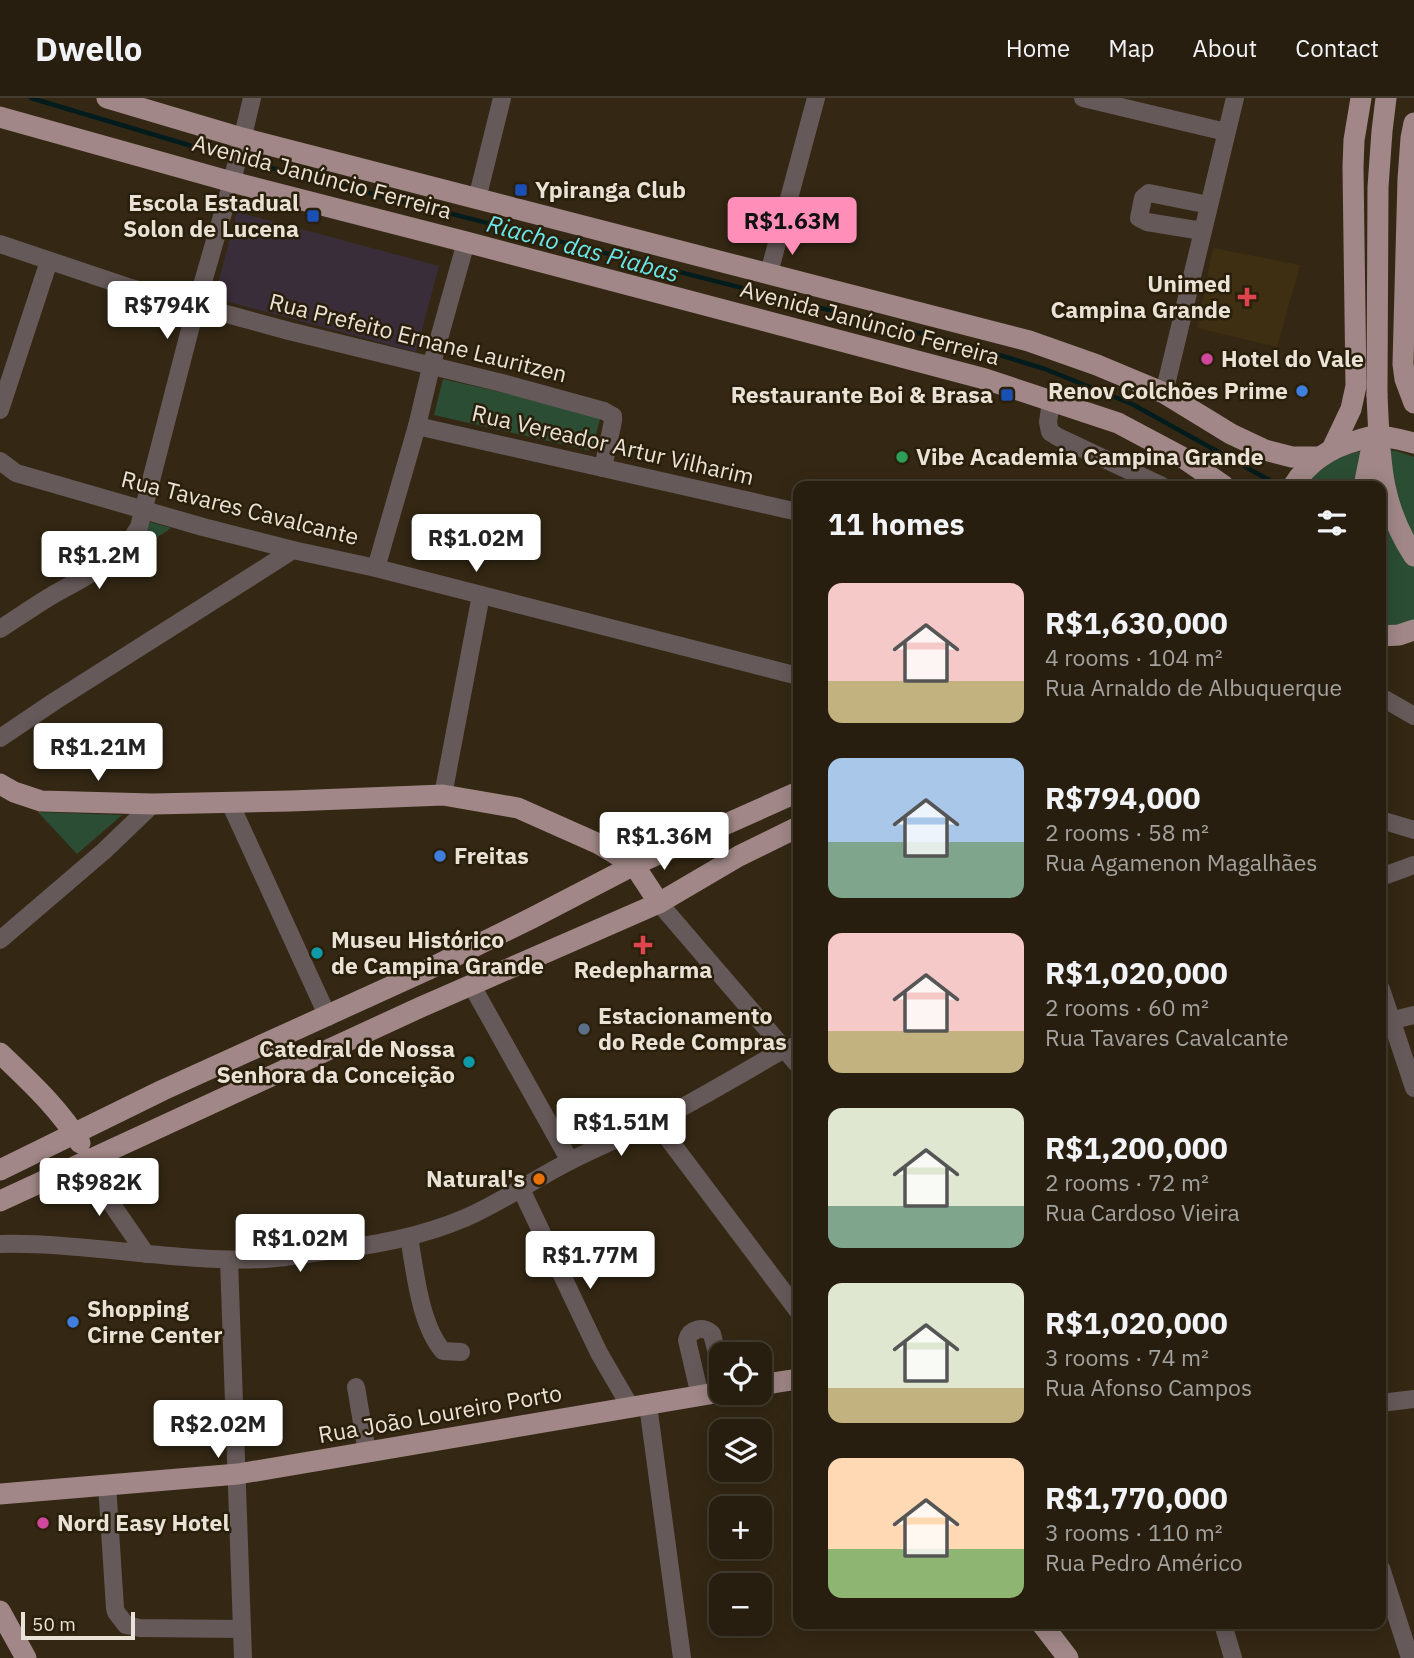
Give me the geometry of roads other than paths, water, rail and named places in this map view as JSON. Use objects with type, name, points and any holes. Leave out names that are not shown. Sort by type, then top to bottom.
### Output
[{"type":"main road","name":"Avenida Janúncio Ferreira","points":[[107,98],[242,138],[1029,341],[1164,393],[1231,434],[1265,450],[1292,457],[1326,453]]},
{"type":"main road","points":[[1326,453],[1351,409],[1356,386],[1353,167],[1354,140],[1361,98]]},
{"type":"main road","points":[[1384,481],[1377,395],[1378,187],[1386,101]]},
{"type":"main road","name":"Avenida Janúncio Ferreira","points":[[0,117],[232,182],[985,379],[1118,423],[1182,457],[1217,481]]},
{"type":"main road","points":[[1413,133],[1408,179],[1409,320],[1403,364],[1405,379],[1414,403]]},
{"type":"main road","points":[[1365,481],[1372,454],[1377,395]]},
{"type":"main road","points":[[1297,481],[1310,465],[1326,453],[1347,443],[1373,436],[1414,443]]},
{"type":"main road","points":[[1182,457],[1196,481]]},
{"type":"main road","points":[[1386,489],[1396,522],[1414,556]]},
{"type":"main road","points":[[1386,636],[1414,630]]},
{"type":"main road","points":[[0,784],[41,801],[230,803],[443,795],[518,808],[599,844],[634,865],[659,903]]},
{"type":"main road","points":[[0,1170],[163,1090],[328,1017],[634,865],[793,794]]},
{"type":"main road","points":[[0,1201],[471,984],[659,903],[739,856],[793,829]]},
{"type":"main road","points":[[0,1053],[33,1084],[74,1133],[89,1160]]},
{"type":"main road","points":[[772,1383],[793,1380]]},
{"type":"main road","name":"Rua João Loureiro Porto","points":[[0,1494],[238,1474],[709,1394]]},
{"type":"main road","points":[[0,1611],[26,1658]]},
{"type":"main road","points":[[1046,1629],[1068,1658]]},
{"type":"street","points":[[0,629],[116,558],[131,542],[139,527],[252,98]]},
{"type":"street","points":[[477,199],[502,98]]},
{"type":"street","points":[[769,273],[816,98]]},
{"type":"street","points":[[1083,98],[1226,132]]},
{"type":"street","points":[[1164,393],[1235,98]]},
{"type":"street","points":[[1202,231],[1147,222],[1139,218],[1143,198],[1149,193],[1209,205]]},
{"type":"street","points":[[376,568],[466,242]]},
{"type":"street","name":"Rua Prefeito Ernane Lauritzen","points":[[0,244],[131,288],[196,306],[609,412],[613,421],[603,468]]},
{"type":"street","points":[[0,410],[49,261]]},
{"type":"street","points":[[1051,401],[1048,422],[1050,432],[1152,481]]},
{"type":"street","name":"Rua Vereador Artur Vilharim","points":[[417,426],[793,511]]},
{"type":"street","name":"Rua Tavares Cavalcante","points":[[0,461],[16,473],[143,510],[793,675]]},
{"type":"street","points":[[0,738],[293,550]]},
{"type":"street","points":[[443,795],[481,595]]},
{"type":"street","points":[[1386,700],[1414,716]]},
{"type":"street","points":[[230,803],[328,1017]]},
{"type":"street","points":[[0,940],[104,851],[153,804]]},
{"type":"street","points":[[1386,822],[1414,830]]},
{"type":"street","points":[[1386,875],[1414,865]]},
{"type":"street","points":[[0,1244],[65,1246],[229,1260],[303,1254],[410,1237],[466,1217],[791,1048],[659,903]]},
{"type":"street","points":[[471,984],[570,1161]]},
{"type":"street","points":[[1414,1015],[1386,1022],[1414,1088]]},
{"type":"street","points":[[655,1121],[793,1304]]},
{"type":"street","points":[[89,1160],[113,1206],[146,1254]]},
{"type":"street","points":[[521,1189],[599,1353],[640,1407],[682,1658]]},
{"type":"street","points":[[410,1237],[420,1299],[435,1342],[443,1351],[461,1352]]},
{"type":"street","points":[[229,1260],[243,1658]]},
{"type":"street","points":[[709,1392],[687,1340],[688,1335],[702,1329],[709,1330],[714,1342]]},
{"type":"street","points":[[356,1387],[367,1452]]},
{"type":"street","points":[[1386,1402],[1414,1399]]},
{"type":"street","points":[[107,1484],[115,1608],[126,1625],[140,1628],[242,1629]]},
{"type":"street","points":[[1386,1584],[1410,1658]]},
{"type":"street","points":[[1224,1629],[1233,1658]]},
{"type":"waterway","name":"Riacho das Piabas","points":[[31,98],[232,158]]},
{"type":"waterway","name":"Riacho das Piabas","points":[[240,160],[970,346],[1045,369],[1132,404],[1271,481]]},
{"type":"place","name":"Ypiranga Club","points":[[521,190]]},
{"type":"place","name":"Escola Estadual Solon de Lucena","points":[[313,216]]},
{"type":"place","name":"Unimed Campina Grande","points":[[1247,297]]},
{"type":"place","name":"Hotel do Vale","points":[[1207,359]]},
{"type":"place","name":"Renov Colchões Prime","points":[[1302,391]]},
{"type":"place","name":"Restaurante Boi & Brasa","points":[[1007,395]]},
{"type":"place","name":"Vibe Academia Campina Grande","points":[[902,457]]},
{"type":"place","name":"Freitas","points":[[440,856]]},
{"type":"place","name":"Redepharma","points":[[643,945]]},
{"type":"place","name":"Museu Histórico de Campina Grande","points":[[317,953]]},
{"type":"place","name":"Estacionamento do Rede Compras","points":[[584,1029]]},
{"type":"place","name":"Catedral de Nossa Senhora da Conceição","points":[[469,1062]]},
{"type":"place","name":"Natural's","points":[[539,1179]]},
{"type":"place","name":"Shopping Cirne Center","points":[[73,1322]]},
{"type":"place","name":"Nord Easy Hotel","points":[[43,1523]]}]
